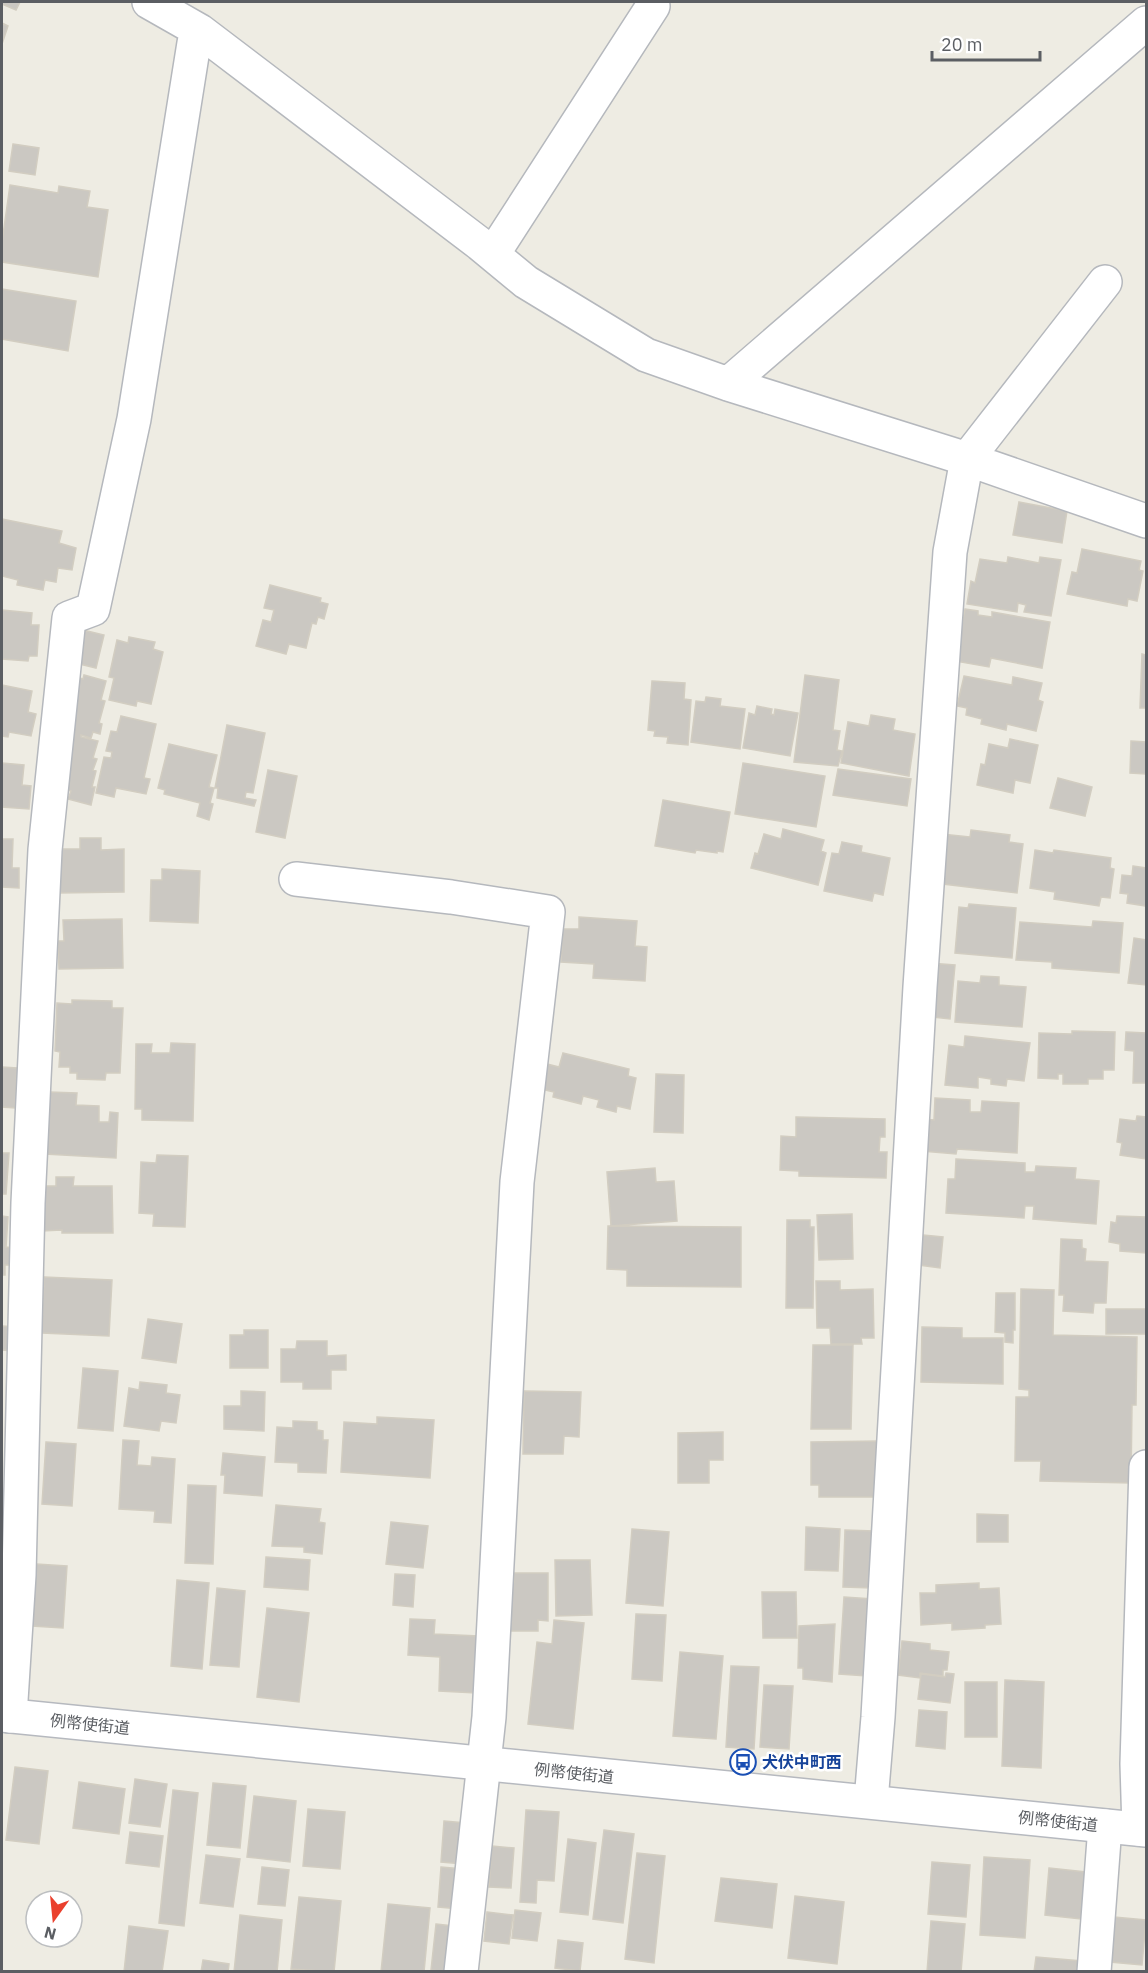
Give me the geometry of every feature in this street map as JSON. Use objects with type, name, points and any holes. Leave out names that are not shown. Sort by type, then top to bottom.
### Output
[{"type":"street","points":[[149,2],[200,31],[493,254],[526,282],[646,356],[967,459],[1146,521]]},
{"type":"street","points":[[493,254],[653,6]]},
{"type":"street","points":[[728,384],[1146,23]]},
{"type":"street","points":[[6,1716],[20,1575],[28,1203],[45,850],[69,618],[93,609],[132,430],[194,44],[200,31]]},
{"type":"street","points":[[871,1802],[878,1717],[920,987],[950,552],[967,459],[1105,282]]},
{"type":"street","points":[[296,879],[451,897],[548,912],[517,1182],[492,1665],[461,1971]]},
{"type":"street","points":[[1143,1829],[1137,1764],[1146,1467]]},
{"type":"street","name":"例幣使街道","points":[[6,1716],[1143,1829]]},
{"type":"street","points":[[1094,1971],[1105,1826]]},
{"type":"building","points":[[2,2],[20,2],[16,10]]},
{"type":"building","points":[[2,23],[8,26],[2,44]]},
{"type":"building","points":[[13,144],[39,148],[35,175],[9,171]]},
{"type":"building","points":[[10,185],[58,193],[59,186],[90,191],[87,207],[108,210],[98,277],[2,262],[2,242]]},
{"type":"building","points":[[2,289],[76,301],[68,351],[2,339]]},
{"type":"building","points":[[1019,502],[1067,511],[1062,543],[1013,535]]},
{"type":"building","points":[[2,519],[62,531],[59,543],[76,548],[72,570],[58,568],[56,582],[45,580],[43,590],[17,585],[18,580],[2,576]]},
{"type":"building","points":[[1082,549],[1141,561],[1139,570],[1143,571],[1137,601],[1128,599],[1127,606],[1067,594],[1072,572],[1077,573]]},
{"type":"building","points":[[1008,557],[1039,563],[1040,557],[1061,560],[1051,616],[1024,612],[1026,605],[1018,603],[1017,612],[967,604],[971,581],[975,583],[980,559],[1007,563]]},
{"type":"building","points":[[270,585],[321,598],[320,602],[328,604],[324,619],[318,617],[316,624],[312,623],[306,648],[289,644],[286,654],[256,646],[263,620],[271,622],[274,610],[264,608]]},
{"type":"building","points":[[965,609],[978,611],[978,615],[992,617],[992,612],[1050,622],[1042,668],[991,658],[989,667],[955,661]]},
{"type":"building","points":[[2,610],[32,613],[31,625],[39,625],[37,656],[29,656],[28,661],[2,659]]},
{"type":"building","points":[[79,629],[104,635],[96,668],[71,662]]},
{"type":"building","points":[[129,637],[155,642],[153,649],[163,652],[151,704],[137,701],[136,706],[109,700],[114,678],[109,677],[117,640],[128,643]]},
{"type":"building","points":[[1142,654],[1146,655],[1146,708],[1140,708]]},
{"type":"building","points":[[69,675],[83,679],[84,675],[106,681],[101,700],[105,701],[99,723],[102,724],[100,734],[93,732],[91,738],[81,735],[81,737],[98,741],[93,758],[97,759],[93,770],[96,771],[91,805],[68,799],[71,791],[57,787]]},
{"type":"building","points":[[805,675],[839,680],[833,730],[840,731],[837,750],[842,751],[838,766],[794,762]]},
{"type":"building","points":[[964,676],[1012,685],[1013,677],[1042,683],[1038,700],[1043,702],[1036,731],[1007,724],[1006,730],[981,724],[982,719],[966,715],[967,708],[957,706]]},
{"type":"building","points":[[652,681],[685,683],[684,699],[691,700],[688,745],[667,743],[668,737],[654,736],[655,731],[648,730]]},
{"type":"building","points":[[2,685],[32,691],[28,712],[36,714],[31,736],[9,732],[8,737],[2,736]]},
{"type":"building","points":[[706,697],[721,699],[720,706],[745,709],[740,749],[691,742],[696,701],[705,702]]},
{"type":"building","points":[[757,706],[772,709],[771,714],[774,715],[775,709],[798,713],[790,756],[743,748],[749,713],[755,715]]},
{"type":"building","points":[[871,715],[895,719],[893,730],[915,734],[909,776],[841,763],[848,722],[869,726]]},
{"type":"building","points":[[121,716],[156,724],[144,778],[150,779],[146,794],[116,788],[114,797],[96,793],[104,757],[111,758],[112,752],[106,751],[111,731],[117,732]]},
{"type":"building","points":[[227,725],[265,733],[253,793],[246,792],[245,798],[256,800],[254,806],[217,798],[218,788],[215,788]]},
{"type":"building","points":[[1010,739],[1038,745],[1030,783],[1015,780],[1013,793],[977,785],[981,764],[985,765],[989,744],[1008,748]]},
{"type":"building","points":[[1131,741],[1146,742],[1146,774],[1130,773]]},
{"type":"building","points":[[169,744],[217,755],[209,787],[214,788],[209,820],[197,816],[200,803],[164,794],[165,790],[158,788]]},
{"type":"building","points":[[2,763],[24,765],[22,785],[31,786],[29,809],[2,807]]},
{"type":"building","points":[[743,763],[825,776],[816,827],[735,814]]},
{"type":"building","points":[[838,769],[911,779],[907,806],[833,795]]},
{"type":"building","points":[[268,770],[297,776],[285,838],[256,832]]},
{"type":"building","points":[[1058,778],[1092,787],[1085,816],[1050,808]]},
{"type":"building","points":[[663,800],[730,812],[723,852],[696,850],[695,853],[655,846]]},
{"type":"building","points":[[783,829],[824,840],[821,851],[826,853],[818,885],[751,868],[764,834],[781,839]]},
{"type":"building","points":[[971,830],[1010,835],[1009,842],[1023,844],[1017,893],[943,884],[946,856],[939,855],[942,834],[970,837]]},
{"type":"building","points":[[80,838],[101,838],[101,850],[124,849],[124,892],[59,893],[51,849],[80,849]]},
{"type":"building","points":[[2,839],[13,839],[12,868],[19,868],[19,888],[2,887]]},
{"type":"building","points":[[842,842],[862,846],[861,852],[890,858],[883,895],[874,893],[872,901],[824,891],[832,853],[839,854]]},
{"type":"building","points":[[1035,850],[1053,853],[1054,850],[1111,858],[1110,868],[1114,869],[1110,898],[1101,897],[1099,906],[1054,899],[1055,892],[1030,888]]},
{"type":"building","points":[[1133,866],[1146,868],[1146,906],[1127,903],[1128,894],[1120,893],[1122,875],[1132,876]]},
{"type":"building","points":[[162,869],[200,871],[198,923],[150,921],[151,880],[162,880]]},
{"type":"building","points":[[969,904],[1016,908],[1012,958],[955,953],[959,907],[968,908]]},
{"type":"building","points":[[579,917],[637,921],[635,946],[647,947],[645,981],[593,978],[594,964],[561,962],[563,929],[579,929]]},
{"type":"building","points":[[122,919],[123,968],[59,969],[58,941],[64,941],[63,920]]},
{"type":"building","points":[[1093,921],[1123,923],[1119,973],[1052,968],[1052,962],[1016,960],[1020,922],[1092,927]]},
{"type":"building","points":[[1134,938],[1146,940],[1146,985],[1128,983]]},
{"type":"building","points":[[929,963],[955,965],[950,1019],[924,1016]]},
{"type":"building","points":[[981,976],[999,977],[999,985],[1026,987],[1022,1027],[955,1022],[958,981],[980,983]]},
{"type":"building","points":[[72,1000],[112,1001],[112,1008],[123,1008],[120,1073],[106,1073],[105,1080],[77,1079],[77,1073],[70,1073],[70,1067],[59,1067],[60,1052],[55,1051],[57,1003],[72,1004]]},
{"type":"building","points":[[1072,1031],[1115,1032],[1114,1070],[1103,1070],[1103,1079],[1088,1079],[1088,1084],[1063,1084],[1063,1074],[1058,1074],[1058,1079],[1038,1078],[1039,1033],[1072,1034]]},
{"type":"building","points":[[1126,1032],[1146,1033],[1146,1083],[1133,1083],[1134,1051],[1125,1050]]},
{"type":"building","points":[[965,1036],[1030,1043],[1024,1081],[1007,1079],[1006,1086],[991,1084],[991,1079],[978,1077],[978,1088],[945,1085],[949,1045],[964,1047]]},
{"type":"building","points":[[171,1043],[195,1044],[193,1121],[142,1120],[142,1109],[135,1109],[136,1044],[152,1044],[151,1053],[170,1053]]},
{"type":"building","points":[[563,1053],[629,1069],[628,1076],[636,1078],[630,1109],[617,1106],[616,1112],[597,1107],[599,1100],[583,1096],[581,1104],[553,1097],[554,1092],[536,1088],[543,1063],[559,1067]]},
{"type":"building","points":[[2,1067],[17,1068],[15,1108],[2,1107]]},
{"type":"building","points":[[656,1074],[684,1075],[683,1133],[654,1132]]},
{"type":"building","points":[[49,1092],[77,1093],[76,1105],[99,1106],[99,1122],[109,1122],[110,1112],[118,1113],[116,1158],[45,1154]]},
{"type":"building","points":[[935,1098],[970,1100],[970,1112],[981,1112],[982,1101],[1019,1103],[1017,1153],[957,1149],[956,1154],[922,1151],[924,1119],[934,1120]]},
{"type":"building","points":[[1137,1116],[1146,1117],[1146,1159],[1120,1155],[1122,1143],[1117,1142],[1120,1119],[1136,1121]]},
{"type":"building","points":[[796,1117],[885,1119],[885,1137],[880,1137],[879,1152],[887,1152],[886,1178],[799,1176],[799,1171],[780,1170],[781,1136],[796,1137]]},
{"type":"building","points":[[2,1153],[9,1153],[6,1194],[2,1194]]},
{"type":"building","points":[[157,1155],[188,1156],[185,1227],[153,1226],[154,1214],[139,1213],[141,1162],[156,1163]]},
{"type":"building","points":[[956,1159],[1025,1163],[1025,1172],[1035,1172],[1036,1166],[1076,1168],[1075,1179],[1099,1181],[1096,1224],[1033,1219],[1034,1206],[1025,1206],[1024,1218],[946,1213],[948,1179],[955,1179]]},
{"type":"building","points":[[655,1168],[656,1182],[674,1181],[677,1221],[611,1226],[607,1172]]},
{"type":"building","points":[[56,1177],[74,1177],[73,1186],[112,1186],[113,1233],[42,1231],[43,1186],[56,1186]]},
{"type":"building","points":[[852,1214],[853,1259],[819,1260],[817,1215]]},
{"type":"building","points":[[2,1216],[8,1217],[6,1247],[14,1248],[13,1265],[5,1265],[5,1275],[2,1275]]},
{"type":"building","points":[[1117,1216],[1146,1217],[1146,1253],[1120,1251],[1120,1244],[1109,1242],[1111,1222],[1116,1223]]},
{"type":"building","points":[[787,1220],[810,1220],[810,1227],[814,1227],[813,1308],[786,1308]]},
{"type":"building","points":[[608,1226],[741,1227],[741,1287],[627,1286],[627,1270],[607,1269]]},
{"type":"building","points":[[923,1235],[943,1237],[940,1268],[919,1265]]},
{"type":"building","points":[[1061,1239],[1082,1240],[1082,1248],[1086,1249],[1085,1261],[1108,1262],[1106,1303],[1094,1303],[1093,1313],[1063,1311],[1064,1295],[1059,1295]]},
{"type":"building","points":[[44,1277],[112,1280],[109,1336],[42,1333]]},
{"type":"building","points":[[816,1281],[840,1281],[840,1290],[873,1289],[874,1338],[861,1338],[862,1344],[831,1344],[830,1328],[817,1328]]},
{"type":"building","points":[[1021,1289],[1054,1290],[1053,1335],[1137,1337],[1136,1405],[1132,1405],[1131,1483],[1040,1481],[1041,1461],[1015,1461],[1016,1397],[1029,1397],[1029,1390],[1019,1389]]},
{"type":"building","points":[[996,1293],[1015,1293],[1013,1343],[1005,1342],[1005,1333],[995,1332]]},
{"type":"building","points":[[1106,1309],[1146,1309],[1146,1334],[1106,1334]]},
{"type":"building","points":[[148,1319],[182,1324],[176,1363],[142,1358]]},
{"type":"building","points":[[2,1326],[17,1327],[14,1351],[2,1350]]},
{"type":"building","points":[[922,1327],[962,1328],[962,1338],[1003,1338],[1003,1384],[921,1382]]},
{"type":"building","points":[[244,1330],[268,1330],[268,1368],[230,1368],[230,1335],[244,1335]]},
{"type":"building","points":[[297,1341],[327,1341],[327,1356],[346,1355],[346,1370],[331,1370],[331,1389],[303,1389],[303,1382],[281,1382],[281,1349],[296,1349]]},
{"type":"building","points":[[813,1345],[853,1345],[851,1429],[811,1429]]},
{"type":"building","points":[[83,1368],[118,1371],[113,1431],[78,1428]]},
{"type":"building","points":[[140,1382],[167,1385],[166,1393],[180,1395],[176,1423],[161,1421],[159,1431],[124,1426],[129,1388],[139,1390]]},
{"type":"building","points":[[241,1391],[265,1392],[264,1431],[224,1429],[224,1406],[241,1406]]},
{"type":"building","points":[[524,1391],[581,1392],[579,1437],[564,1436],[563,1454],[523,1454]]},
{"type":"building","points":[[377,1417],[434,1420],[430,1478],[341,1472],[344,1422],[377,1424]]},
{"type":"building","points":[[293,1421],[317,1422],[317,1430],[323,1431],[323,1440],[328,1440],[326,1473],[298,1472],[298,1463],[275,1462],[277,1427],[293,1428]]},
{"type":"building","points":[[723,1432],[723,1460],[709,1460],[709,1483],[678,1483],[678,1433]]},
{"type":"building","points":[[123,1440],[139,1441],[137,1465],[151,1466],[152,1457],[175,1459],[171,1523],[154,1522],[155,1511],[119,1509]]},
{"type":"building","points":[[879,1441],[879,1497],[819,1497],[819,1485],[811,1485],[811,1442]]},
{"type":"building","points":[[46,1442],[76,1444],[72,1506],[42,1504]]},
{"type":"building","points":[[223,1453],[265,1457],[262,1496],[224,1493],[225,1475],[221,1475]]},
{"type":"building","points":[[188,1485],[216,1486],[213,1564],[185,1563]]},
{"type":"building","points":[[3,1489],[4,1535],[2,1535]]},
{"type":"building","points":[[276,1505],[321,1509],[319,1522],[325,1523],[322,1554],[304,1552],[304,1547],[272,1546]]},
{"type":"building","points":[[977,1514],[1008,1515],[1008,1542],[977,1542]]},
{"type":"building","points":[[391,1522],[428,1526],[423,1568],[386,1564]]},
{"type":"building","points":[[806,1527],[840,1529],[838,1571],[805,1570]]},
{"type":"building","points":[[632,1529],[669,1532],[663,1606],[626,1603]]},
{"type":"building","points":[[845,1530],[874,1531],[872,1588],[843,1587]]},
{"type":"building","points":[[266,1557],[310,1560],[308,1590],[264,1587]]},
{"type":"building","points":[[555,1560],[590,1560],[592,1615],[556,1616]]},
{"type":"building","points":[[36,1564],[67,1566],[63,1628],[32,1626]]},
{"type":"building","points":[[514,1573],[548,1573],[548,1621],[538,1620],[538,1631],[507,1631],[508,1582],[514,1582]]},
{"type":"building","points":[[395,1574],[415,1575],[413,1607],[393,1605]]},
{"type":"building","points":[[177,1580],[209,1583],[202,1669],[171,1666]]},
{"type":"building","points":[[979,1583],[979,1589],[999,1588],[1001,1624],[985,1625],[985,1628],[952,1630],[952,1623],[921,1625],[920,1593],[936,1593],[936,1585]]},
{"type":"building","points":[[217,1588],[245,1591],[239,1667],[210,1665]]},
{"type":"building","points":[[762,1592],[796,1592],[797,1638],[763,1638]]},
{"type":"building","points":[[844,1597],[873,1599],[867,1676],[839,1674]]},
{"type":"building","points":[[267,1608],[309,1613],[299,1702],[257,1697]]},
{"type":"building","points":[[636,1614],[666,1615],[662,1681],[632,1679]]},
{"type":"building","points":[[410,1619],[435,1620],[434,1634],[479,1636],[476,1693],[439,1691],[440,1657],[408,1655]]},
{"type":"building","points":[[554,1620],[584,1623],[573,1729],[528,1724],[537,1642],[552,1644]]},
{"type":"building","points":[[835,1624],[832,1682],[803,1679],[803,1668],[798,1668],[799,1626]]},
{"type":"building","points":[[902,1641],[930,1644],[930,1650],[949,1652],[947,1670],[943,1670],[943,1676],[920,1673],[920,1678],[898,1675]]},
{"type":"building","points":[[680,1652],[723,1656],[716,1739],[673,1736]]},
{"type":"building","points":[[731,1666],[759,1667],[754,1749],[726,1747]]},
{"type":"building","points":[[946,1673],[954,1674],[950,1703],[918,1699],[921,1674],[945,1677]]},
{"type":"building","points":[[1005,1680],[1044,1682],[1041,1768],[1002,1766]]},
{"type":"building","points":[[965,1682],[997,1682],[997,1737],[965,1737]]},
{"type":"building","points":[[764,1685],[793,1686],[789,1749],[760,1747]]},
{"type":"building","points":[[919,1710],[947,1712],[945,1749],[916,1746]]},
{"type":"building","points":[[15,1767],[48,1771],[39,1844],[6,1840]]},
{"type":"building","points":[[135,1779],[167,1784],[160,1827],[129,1823]]},
{"type":"building","points":[[79,1782],[125,1789],[119,1834],[73,1828]]},
{"type":"building","points":[[213,1783],[246,1786],[240,1848],[207,1845]]},
{"type":"building","points":[[173,1790],[198,1793],[184,1926],[159,1923]]},
{"type":"building","points":[[254,1796],[296,1801],[290,1862],[247,1857]]},
{"type":"building","points":[[308,1809],[345,1812],[340,1869],[303,1866]]},
{"type":"building","points":[[526,1810],[559,1812],[554,1881],[537,1880],[536,1903],[520,1902]]},
{"type":"building","points":[[444,1821],[466,1823],[463,1864],[441,1862]]},
{"type":"building","points":[[604,1830],[634,1834],[623,1923],[593,1919]]},
{"type":"building","points":[[130,1832],[163,1836],[159,1867],[126,1863]]},
{"type":"building","points":[[568,1839],[596,1843],[588,1915],[560,1912]]},
{"type":"building","points":[[492,1846],[514,1848],[511,1888],[489,1887]]},
{"type":"building","points":[[637,1853],[665,1856],[654,1963],[625,1959]]},
{"type":"building","points":[[206,1855],[240,1859],[233,1907],[200,1903]]},
{"type":"building","points":[[984,1857],[1030,1860],[1025,1938],[980,1935]]},
{"type":"building","points":[[932,1862],[970,1865],[966,1917],[928,1914]]},
{"type":"building","points":[[262,1867],[289,1870],[285,1906],[258,1904]]},
{"type":"building","points":[[441,1867],[463,1869],[460,1909],[438,1907]]},
{"type":"building","points":[[1049,1868],[1086,1872],[1081,1919],[1045,1915]]},
{"type":"building","points":[[721,1878],[777,1884],[772,1928],[715,1921]]},
{"type":"building","points":[[795,1896],[844,1902],[837,1964],[788,1958]]},
{"type":"building","points":[[299,1897],[341,1901],[334,1972],[291,1969]]},
{"type":"building","points":[[388,1904],[430,1908],[424,1972],[381,1972]]},
{"type":"building","points":[[515,1910],[541,1913],[537,1941],[512,1938]]},
{"type":"building","points":[[487,1912],[513,1915],[509,1944],[484,1941]]},
{"type":"building","points":[[240,1915],[282,1920],[277,1972],[234,1972]]},
{"type":"building","points":[[1114,1917],[1146,1920],[1142,1965],[1110,1962]]},
{"type":"building","points":[[931,1921],[965,1924],[961,1972],[927,1972]]},
{"type":"building","points":[[436,1924],[462,1927],[446,1972],[431,1970]]},
{"type":"building","points":[[129,1926],[168,1931],[162,1972],[124,1972]]},
{"type":"building","points":[[558,1940],[583,1943],[580,1971],[555,1968]]},
{"type":"building","points":[[1036,1957],[1082,1961],[1081,1972],[1034,1972]]},
{"type":"building","points":[[203,1960],[229,1964],[228,1972],[201,1972]]},
{"type":"place","name":"犬伏中町西","points":[[743,1762]]}]
